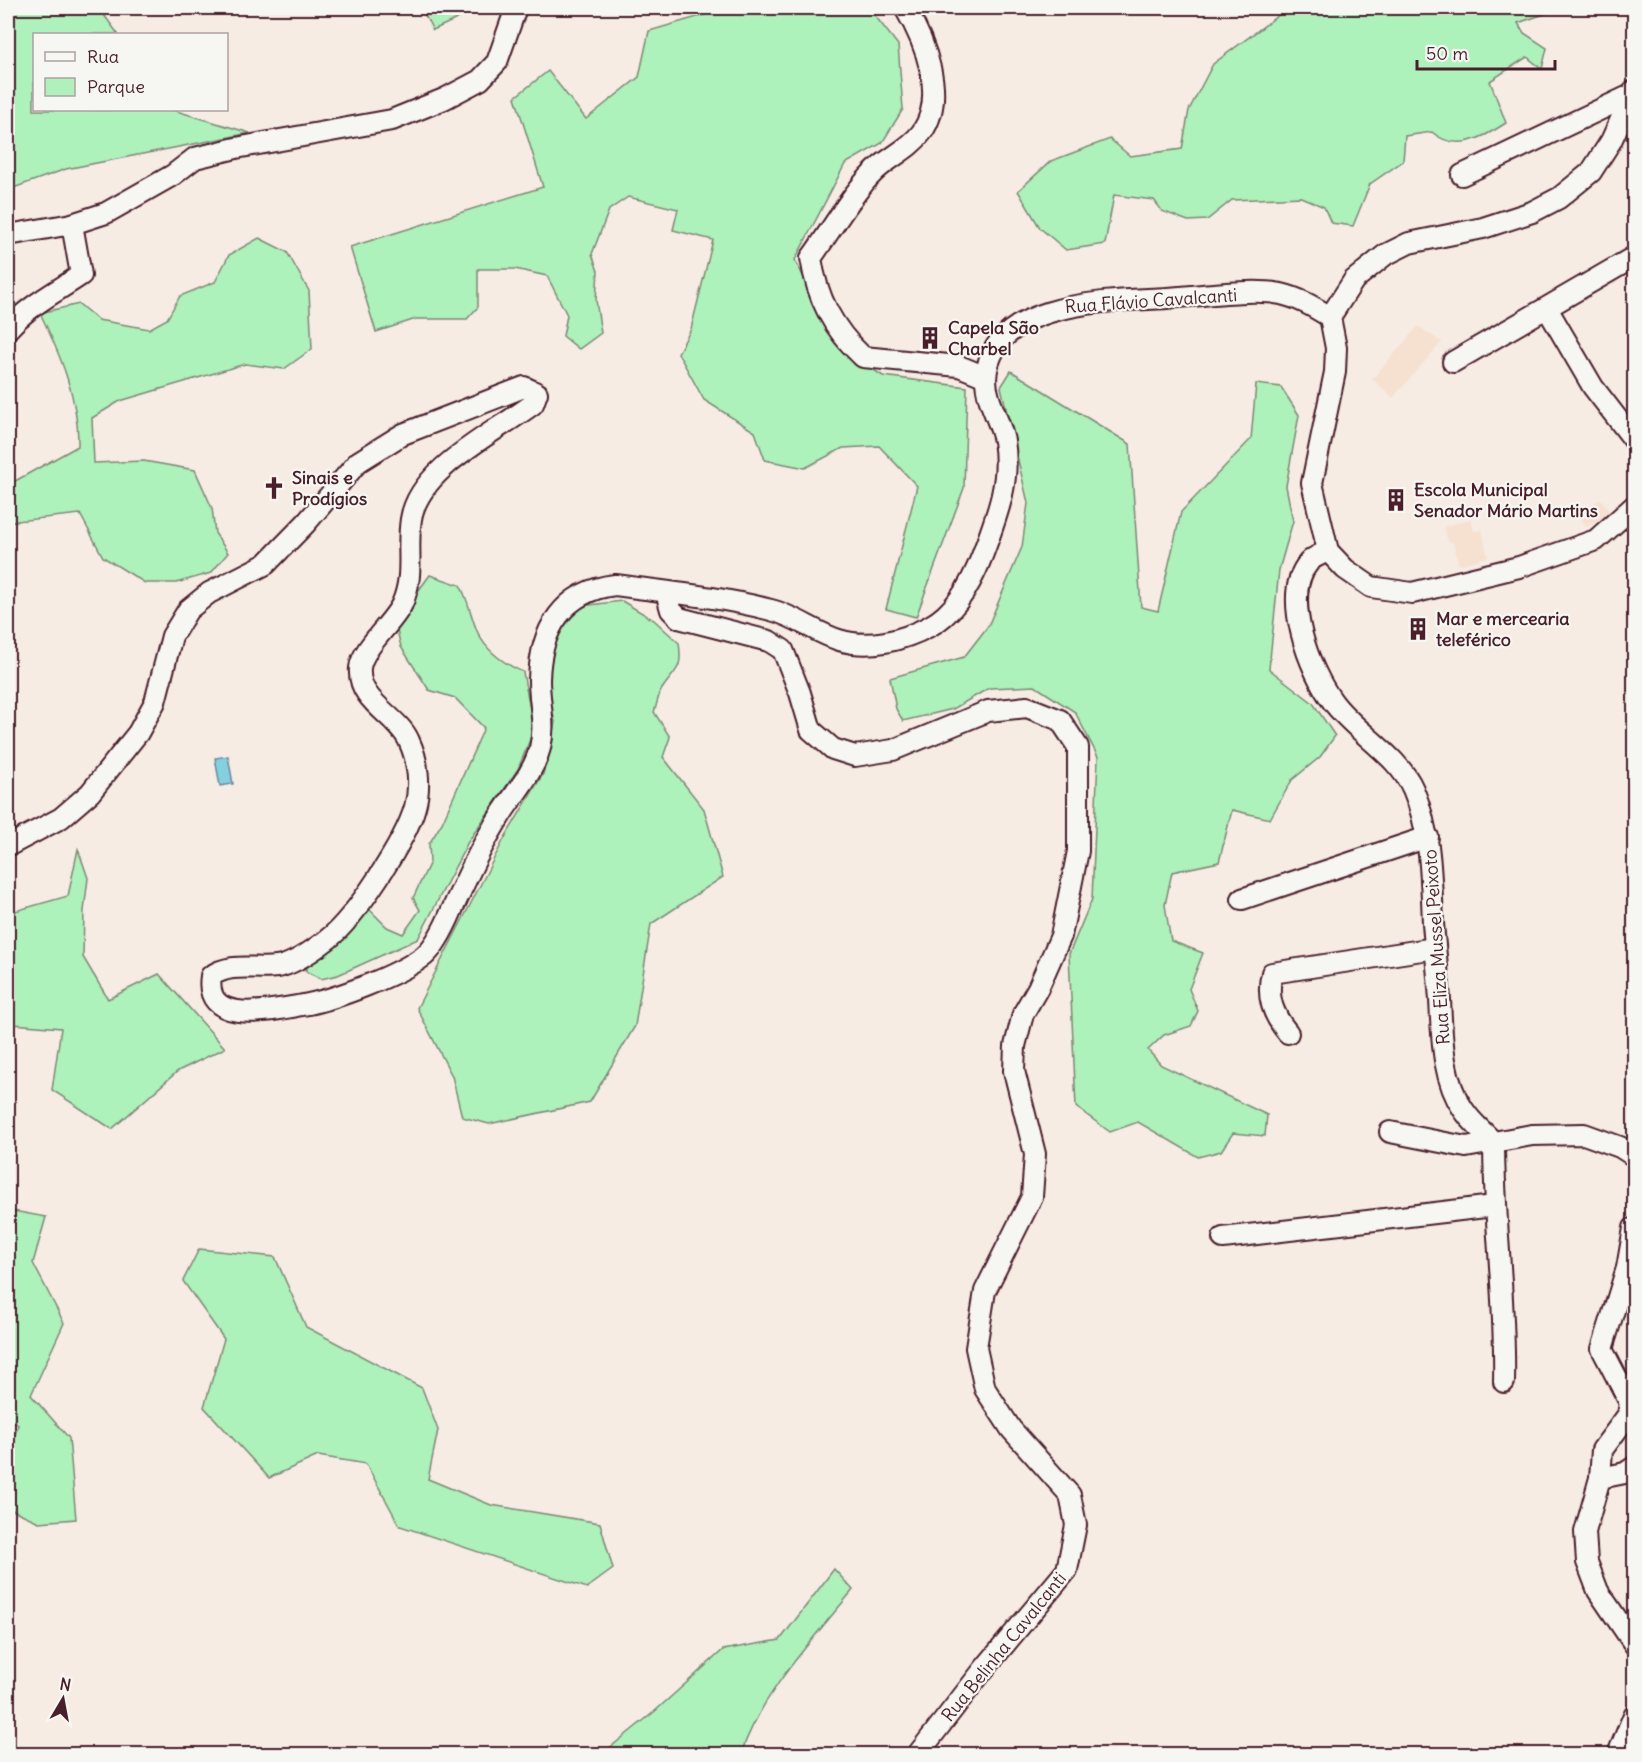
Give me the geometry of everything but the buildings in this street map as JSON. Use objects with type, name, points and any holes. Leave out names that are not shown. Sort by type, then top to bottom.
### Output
[{"type":"street","points":[[8,235],[72,224],[106,213],[173,175],[195,158],[236,148],[392,120],[444,99],[480,80],[497,62],[516,8]]},
{"type":"street","points":[[8,846],[61,818],[90,793],[138,733],[155,702],[172,636],[188,610],[209,593],[266,564],[306,523],[358,462],[403,434],[524,387],[537,393],[533,404],[461,454],[434,478],[420,495],[411,518],[411,582],[401,606],[365,655],[360,668],[363,684],[379,709],[397,724],[409,739],[417,767],[416,807],[404,834],[359,904],[330,937],[279,967],[224,968],[211,976],[209,991],[215,1002],[231,1009],[254,1012],[322,1002],[399,970],[425,955],[445,925],[475,858],[503,812],[533,772],[541,745],[544,718],[539,681],[543,649],[549,630],[562,611],[580,594],[595,587],[615,585],[773,610],[838,639],[865,645],[898,639],[932,625],[956,604],[974,577],[1002,500],[1004,442],[986,377],[959,366],[863,357],[835,324],[815,288],[811,258],[873,173],[900,153],[922,132],[934,104],[929,66],[919,32],[905,8]]},
{"type":"street","points":[[1462,175],[1634,92]]},
{"type":"street","points":[[1634,92],[1611,141],[1590,172],[1559,198],[1532,213],[1483,228],[1409,243],[1385,255],[1354,280],[1329,317],[1336,348],[1335,372],[1312,483],[1328,551],[1345,569],[1371,586],[1412,593],[1519,567],[1596,540],[1635,506]]},
{"type":"street","points":[[8,328],[22,313],[81,275],[72,224]]},
{"type":"street","points":[[1453,362],[1548,310],[1635,257]]},
{"type":"street","name":"Rua Flávio Cavalcanti","points":[[986,377],[1001,342],[1026,319],[1055,308],[1117,300],[1280,293],[1308,303],[1329,317]]},
{"type":"street","points":[[1548,310],[1593,387],[1635,440]]},
{"type":"street","name":"Rua Eliza Mussel Peixoto","points":[[1328,551],[1310,561],[1299,579],[1296,602],[1314,669],[1333,702],[1372,743],[1395,763],[1412,787],[1428,837],[1441,1026],[1449,1079],[1463,1110],[1494,1143]]},
{"type":"street","name":"Rua Belinha Cavalcanti","points":[[666,592],[671,610],[679,618],[769,641],[783,650],[812,730],[833,749],[855,756],[893,750],[988,711],[1027,707],[1060,720],[1078,747],[1078,851],[1061,936],[1038,988],[1023,1014],[1015,1046],[1014,1071],[1035,1154],[1032,1197],[985,1291],[976,1348],[985,1389],[1011,1428],[1070,1495],[1076,1525],[1067,1570],[984,1669],[918,1755]]},
{"type":"street","points":[[1242,899],[1428,837]]},
{"type":"street","points":[[1288,1033],[1274,1017],[1270,981],[1272,973],[1435,948]]},
{"type":"street","points":[[1390,1132],[1466,1147],[1532,1135],[1584,1134],[1620,1147],[1635,1156]]},
{"type":"street","points":[[1494,1143],[1494,1206],[1503,1293],[1504,1382]]},
{"type":"street","points":[[1223,1238],[1494,1206]]},
{"type":"street","points":[[1635,1228],[1627,1268],[1602,1349],[1608,1366],[1630,1403],[1628,1415],[1602,1450],[1600,1478],[1585,1532],[1587,1562],[1598,1591],[1635,1644]]},
{"type":"street","points":[[1600,1478],[1625,1473],[1635,1467]]},
{"type":"street","points":[[1618,1755],[1635,1715]]},
{"type":"shaded area","points":[[1418,326],[1442,342],[1393,398],[1372,379]]},
{"type":"shaded area","points":[[1601,499],[1611,513],[1586,527],[1578,513]]},
{"type":"shaded area","points":[[1471,519],[1474,531],[1482,530],[1488,557],[1459,565],[1453,543],[1448,541],[1443,527]]},
{"type":"green space","points":[[8,8],[99,8],[117,33],[33,33],[33,111],[176,111],[250,133],[66,169],[8,190]]},
{"type":"green space","points":[[421,8],[471,8],[470,13],[433,30]]},
{"type":"green space","points":[[728,8],[869,8],[898,45],[903,109],[882,143],[845,164],[795,260],[840,348],[883,376],[967,387],[964,488],[916,617],[886,609],[917,486],[879,446],[843,448],[805,468],[765,460],[755,432],[704,400],[678,353],[691,329],[713,240],[673,230],[678,209],[628,197],[609,210],[592,254],[598,271],[596,300],[601,333],[579,349],[563,336],[567,315],[547,276],[515,269],[478,269],[478,307],[467,319],[416,319],[376,332],[350,247],[543,187],[515,97],[548,71],[586,119],[639,77],[649,31]]},
{"type":"green space","points":[[1301,8],[1555,8],[1556,10],[1518,23],[1524,33],[1547,48],[1542,69],[1527,57],[1490,81],[1506,123],[1488,134],[1469,141],[1450,142],[1432,132],[1405,136],[1403,161],[1370,184],[1353,226],[1331,223],[1324,207],[1301,197],[1232,200],[1207,220],[1188,221],[1162,211],[1154,200],[1114,195],[1105,244],[1066,250],[1040,228],[1018,191],[1051,161],[1110,139],[1130,156],[1182,149],[1189,110],[1213,64],[1280,14]]},
{"type":"green space","points":[[259,238],[287,252],[309,291],[312,349],[284,369],[245,364],[120,401],[92,418],[94,463],[144,461],[195,470],[212,508],[215,533],[228,553],[211,573],[176,583],[145,583],[103,557],[80,514],[8,522],[8,485],[78,446],[72,394],[55,344],[40,313],[79,304],[98,320],[149,329],[167,319],[180,296],[215,282],[229,255]]},
{"type":"green space","points":[[1011,371],[1130,444],[1141,607],[1158,611],[1181,512],[1251,439],[1256,384],[1281,387],[1299,415],[1286,486],[1293,521],[1279,570],[1269,669],[1313,703],[1335,736],[1320,757],[1292,780],[1270,819],[1232,810],[1219,862],[1172,872],[1165,905],[1171,941],[1203,953],[1189,989],[1198,1011],[1191,1026],[1164,1035],[1148,1050],[1161,1065],[1267,1115],[1265,1136],[1233,1133],[1221,1151],[1198,1157],[1138,1122],[1110,1132],[1076,1107],[1069,954],[1092,899],[1098,757],[1075,712],[1035,686],[989,688],[953,709],[903,721],[896,709],[890,678],[964,657],[988,626],[1022,547],[1028,503],[1001,387]]},
{"type":"green space","points":[[430,575],[460,585],[486,646],[497,657],[523,672],[534,730],[518,769],[468,842],[418,939],[338,975],[321,979],[305,971],[314,957],[369,909],[387,927],[403,934],[420,910],[413,898],[430,862],[429,844],[442,823],[484,728],[455,698],[429,690],[401,647],[395,622]]},
{"type":"green space","points":[[622,601],[654,620],[679,643],[679,664],[661,691],[654,712],[670,737],[663,757],[704,809],[723,877],[651,924],[635,1026],[590,1102],[489,1124],[462,1117],[452,1076],[417,1008],[504,839],[543,774],[555,722],[548,694],[547,662],[555,636],[581,606]]},
{"type":"green space","points":[[78,849],[88,878],[84,911],[83,957],[108,999],[159,974],[225,1048],[178,1071],[112,1129],[52,1090],[61,1028],[13,1024],[8,913],[68,896]]},
{"type":"green space","points":[[8,1210],[46,1217],[33,1263],[64,1323],[31,1395],[69,1438],[76,1519],[39,1522],[8,1508],[8,1457],[18,1425],[8,1416]]},
{"type":"green space","points":[[199,1249],[275,1257],[306,1327],[422,1388],[438,1430],[428,1479],[491,1505],[600,1523],[613,1569],[587,1588],[400,1526],[366,1464],[318,1456],[269,1478],[204,1407],[224,1339],[183,1281]]},
{"type":"green space","points":[[834,1569],[853,1590],[774,1689],[761,1710],[741,1754],[602,1754],[654,1712],[723,1650],[780,1640]]},
{"type":"water","points":[[228,756],[233,784],[220,786],[215,758]]},
{"type":"place","name":"Capela São Charbel","points":[[930,338]]},
{"type":"place","name":"Sinais e Prodígios","points":[[274,488]]},
{"type":"place","name":"Escola Municipal Senador Mário Martins","points":[[1396,500]]},
{"type":"place","name":"Mar e mercearia teleférico","points":[[1418,629]]}]
